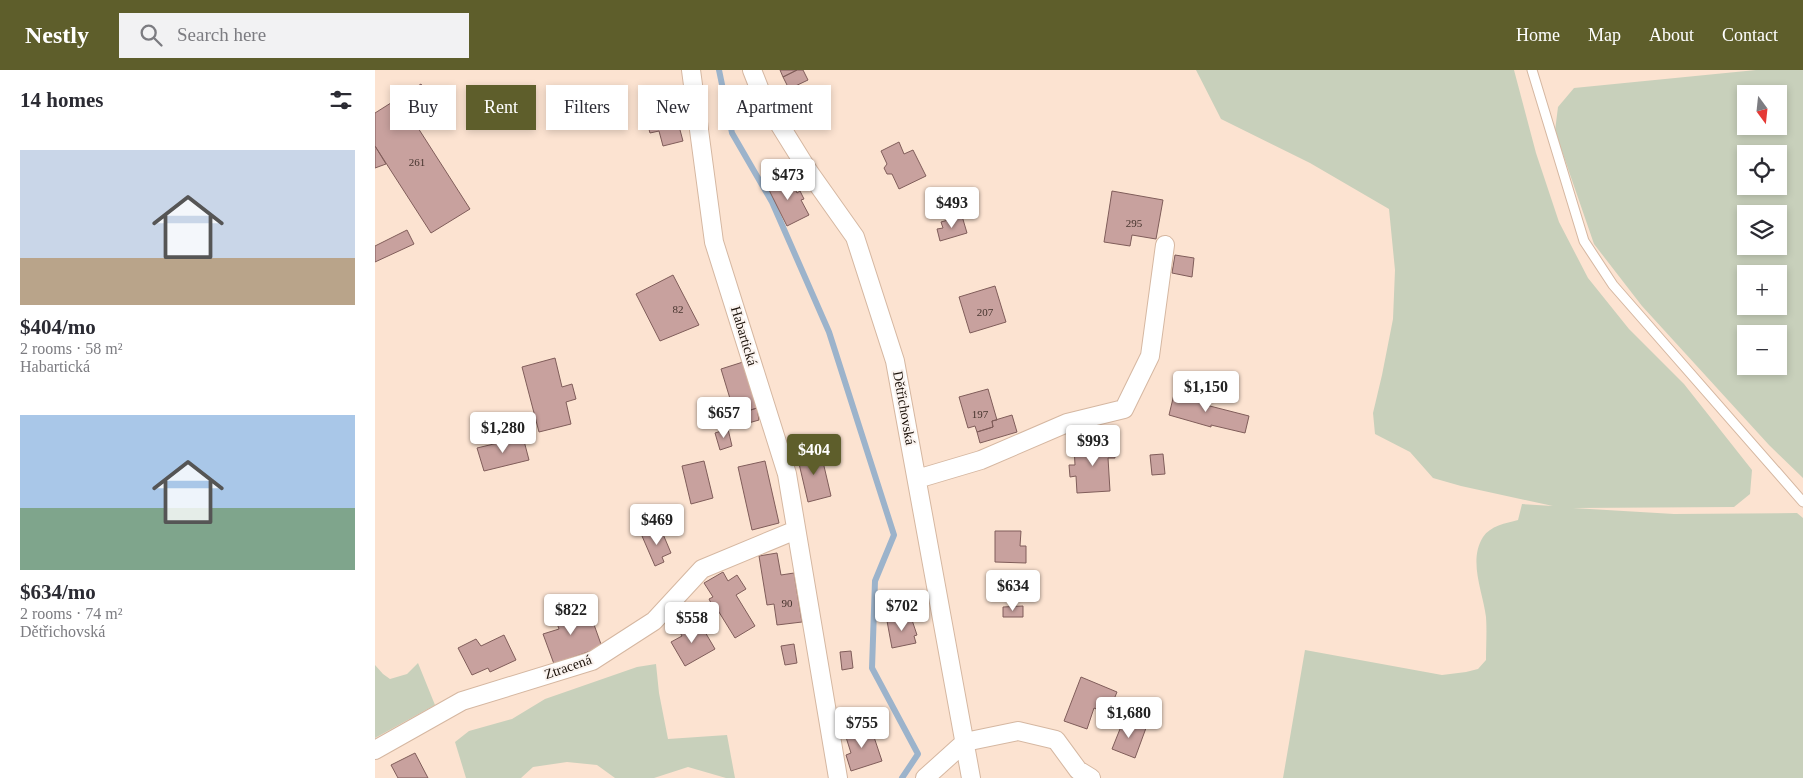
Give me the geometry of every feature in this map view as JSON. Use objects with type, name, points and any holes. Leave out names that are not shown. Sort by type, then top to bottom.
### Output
[{"type":"street","name":"Habartická","points":[[691,70],[714,242],[787,474],[838,778]]},
{"type":"street","name":"Dětřichovská","points":[[751,70],[763,98],[809,172],[855,237],[895,361],[971,778]]},
{"type":"street","points":[[917,479],[981,460],[1067,423],[1125,409],[1150,356],[1165,245]]},
{"type":"street","name":"Ztracená","points":[[375,750],[462,700],[592,661],[654,621],[702,569],[797,530]]},
{"type":"street","points":[[925,778],[965,742],[1018,731],[1056,740],[1078,770],[1091,778]]},
{"type":"lane","points":[[1532,70],[1584,241],[1613,285],[1803,502]]},
{"type":"green space","points":[[1196,70],[1514,70],[1536,153],[1559,222],[1588,278],[1629,329],[1684,384],[1752,470],[1750,494],[1734,507],[1573,508],[1674,514],[1797,513],[1803,518],[1803,778],[1283,778],[1305,650],[1442,675],[1478,669],[1486,660],[1486,617],[1477,566],[1479,546],[1483,537],[1490,530],[1518,520],[1522,504],[1553,506],[1433,478],[1410,452],[1375,434],[1373,413],[1393,319],[1395,270],[1389,209],[1310,163],[1221,119]]},
{"type":"green space","points":[[1756,70],[1803,70],[1803,478],[1769,445],[1642,306],[1594,244],[1555,131],[1558,107],[1574,88]]},
{"type":"green space","points":[[418,663],[435,705],[375,738],[375,665],[390,679],[407,674]]},
{"type":"green space","points":[[656,664],[659,693],[668,739],[727,735],[735,778],[726,778],[688,767],[654,778],[615,778],[597,765],[567,762],[533,767],[521,778],[466,778],[455,742],[469,731],[512,719],[545,699],[637,667]]},
{"type":"building","points":[[780,70],[797,70],[783,77]]},
{"type":"building","points":[[797,70],[803,70],[808,80],[797,85],[787,85],[783,77]]},
{"type":"building","points":[[390,104],[390,130],[419,130],[470,209],[431,233],[375,146],[375,113]]},
{"type":"building","points":[[649,130],[680,130],[683,141],[663,146],[659,131],[650,133]]},
{"type":"building","points":[[899,142],[904,154],[913,150],[926,176],[899,189],[892,174],[887,174],[884,168],[887,164],[881,151]]},
{"type":"building","points":[[375,146],[386,164],[375,168]]},
{"type":"building","points":[[788,175],[797,193],[800,191],[804,199],[801,200],[809,215],[787,226],[767,186]]},
{"type":"building","points":[[1112,191],[1163,200],[1156,239],[1132,235],[1130,246],[1104,242]]},
{"type":"building","points":[[962,216],[967,233],[940,241],[937,229],[943,228],[941,222]]},
{"type":"building","points":[[407,230],[414,244],[375,262],[375,246]]},
{"type":"building","points":[[1175,255],[1194,258],[1192,277],[1172,273]]},
{"type":"building","points":[[673,275],[699,325],[660,341],[636,294]]},
{"type":"building","points":[[995,286],[1006,322],[970,333],[959,297]]},
{"type":"building","points":[[555,358],[562,387],[572,384],[576,399],[566,402],[571,424],[539,432],[522,367]]},
{"type":"building","points":[[743,362],[757,408],[735,415],[721,369]]},
{"type":"building","points":[[988,389],[997,420],[992,421],[993,427],[977,432],[975,426],[968,428],[959,397]]},
{"type":"building","points":[[1175,390],[1204,397],[1202,404],[1249,416],[1245,433],[1211,425],[1211,427],[1169,415]]},
{"type":"building","points":[[757,408],[759,420],[738,426],[735,415]]},
{"type":"building","points":[[1012,415],[1017,432],[980,443],[977,432],[993,427],[992,421]]},
{"type":"building","points":[[728,429],[732,446],[720,450],[715,433]]},
{"type":"building","points":[[523,437],[529,460],[484,471],[477,448]]},
{"type":"building","points":[[1113,439],[1115,458],[1108,458],[1110,491],[1077,493],[1076,476],[1070,477],[1069,465],[1075,465],[1074,446],[1100,444],[1100,440]]},
{"type":"building","points":[[820,449],[831,496],[808,502],[797,455]]},
{"type":"building","points":[[1163,454],[1165,474],[1152,475],[1150,455]]},
{"type":"building","points":[[704,461],[713,498],[691,504],[682,466]]},
{"type":"building","points":[[765,461],[779,523],[752,530],[738,467]]},
{"type":"building","points":[[660,527],[671,553],[662,557],[664,562],[655,566],[642,536]]},
{"type":"building","points":[[995,531],[1021,531],[1020,546],[1026,546],[1026,563],[995,562]]},
{"type":"building","points":[[777,553],[781,575],[794,573],[802,622],[777,625],[774,604],[767,605],[759,556]]},
{"type":"building","points":[[723,572],[728,581],[737,575],[746,589],[736,595],[755,626],[735,638],[714,604],[712,605],[709,599],[713,597],[704,583]]},
{"type":"building","points":[[571,603],[576,618],[583,616],[585,622],[592,619],[602,647],[554,664],[543,634],[559,629],[552,610]]},
{"type":"building","points":[[1023,606],[1023,617],[1003,617],[1003,607]]},
{"type":"building","points":[[911,617],[917,635],[914,636],[916,643],[892,648],[887,621]]},
{"type":"building","points":[[686,625],[690,631],[701,625],[715,649],[685,666],[671,642],[682,636],[678,629]]},
{"type":"building","points":[[504,635],[516,660],[490,672],[488,668],[472,675],[458,648],[476,639],[481,646]]},
{"type":"building","points":[[794,644],[797,663],[785,665],[781,646]]},
{"type":"building","points":[[851,651],[853,668],[842,670],[840,652]]},
{"type":"building","points":[[1081,677],[1117,692],[1108,714],[1094,708],[1087,729],[1064,721]]},
{"type":"building","points":[[1124,719],[1146,728],[1135,758],[1112,749]]},
{"type":"building","points":[[870,725],[882,761],[851,771],[846,755],[851,753],[845,734]]},
{"type":"building","points":[[415,753],[428,778],[398,778],[391,765]]},
{"type":"waterway","points":[[719,70],[732,133],[772,202],[829,332],[894,535],[875,581],[872,668],[918,754],[902,778]]}]
